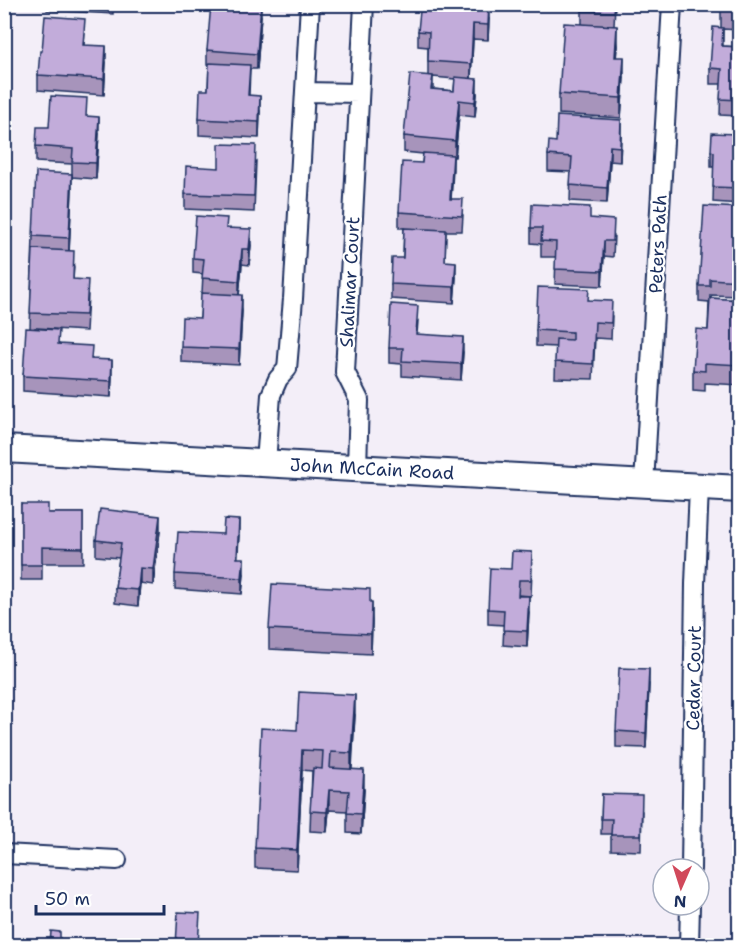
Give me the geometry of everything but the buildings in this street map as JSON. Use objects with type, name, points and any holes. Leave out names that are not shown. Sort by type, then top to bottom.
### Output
[{"type":"main road","name":"John McCain Road","points":[[4,449],[740,489]]},
{"type":"street","points":[[266,463],[272,395],[278,379],[287,369],[310,4]]},
{"type":"street","name":"Shalimar Court","points":[[357,468],[359,400],[345,371],[364,4]]},
{"type":"street","name":"Peters Path","points":[[644,484],[672,4]]},
{"type":"street","points":[[305,92],[359,93]]},
{"type":"street","name":"Cedar Court","points":[[691,857],[695,584],[699,487]]},
{"type":"street","points":[[4,854],[117,860]]},
{"type":"street","points":[[689,945],[690,917]]}]
